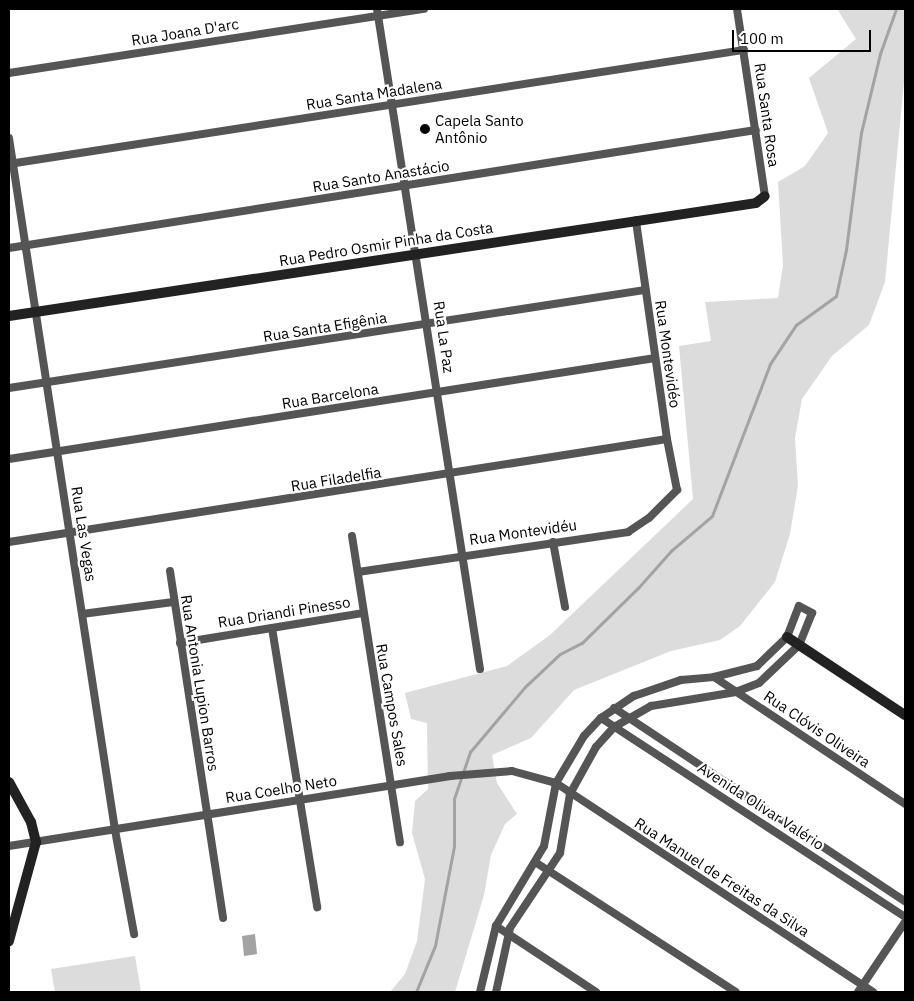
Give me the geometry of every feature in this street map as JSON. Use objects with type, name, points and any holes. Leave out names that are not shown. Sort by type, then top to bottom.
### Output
[{"type":"street","name":"Rua Joana D'arc","points":[[9,73],[378,12],[424,9]]},
{"type":"street","name":"Rua Santa Rosa","points":[[737,9],[765,196]]},
{"type":"street","name":"Rua La Paz","points":[[378,12],[429,325],[480,669]]},
{"type":"street","name":"Rua Santa Madalena","points":[[11,164],[744,50]]},
{"type":"street","name":"Rua Santo Anastácio","points":[[9,248],[756,130]]},
{"type":"street","name":"Rua Las Vegas","points":[[9,138],[11,164],[26,246],[115,830],[134,934]]},
{"type":"street","name":"Rua Pedro Osmir Pinha da Costa","points":[[9,316],[756,203],[765,196]]},
{"type":"street","name":"Rua Montevidéo","points":[[636,220],[667,440],[677,490]]},
{"type":"street","name":"Rua Santa Efigênia","points":[[9,388],[46,384],[429,325],[645,290]]},
{"type":"street","name":"Rua Barcelona","points":[[9,459],[655,358]]},
{"type":"street","name":"Rua Filadelfia","points":[[9,542],[667,440]]},
{"type":"street","name":"Rua Montevidéu","points":[[358,572],[463,554],[628,532],[649,518],[677,490]]},
{"type":"street","name":"Rua Campos Sales","points":[[352,536],[400,842]]},
{"type":"street","points":[[553,542],[565,608]]},
{"type":"street","name":"Rua Antonia Lupion Barros","points":[[170,571],[223,918]]},
{"type":"street","points":[[82,614],[174,602]]},
{"type":"street","points":[[480,992],[496,926],[535,862],[546,840],[556,783],[584,736],[601,718],[634,696],[681,680],[714,677],[757,666],[787,637],[799,606],[812,612],[799,644],[766,678],[736,692],[680,699],[651,706],[628,717],[614,727],[596,747],[570,794],[563,844],[508,934],[496,992]]},
{"type":"street","name":"Rua Driandi Pinesso","points":[[180,642],[363,613]]},
{"type":"street","points":[[272,628],[317,907]]},
{"type":"street","points":[[787,637],[905,715]]},
{"type":"street","name":"Rua Clóvis Oliveira","points":[[714,677],[905,804]]},
{"type":"street","points":[[614,708],[905,901]]},
{"type":"street","name":"Avenida Olivar Valério","points":[[601,718],[905,917]]},
{"type":"street","name":"Rua Coelho Neto","points":[[9,846],[476,773],[512,771],[556,783]]},
{"type":"street","points":[[9,782],[32,822],[36,842],[9,941]]},
{"type":"street","name":"Rua Manuel de Freitas da Silva","points":[[556,783],[860,989],[873,992]]},
{"type":"street","points":[[535,862],[736,992]]},
{"type":"street","points":[[860,989],[905,922]]},
{"type":"street","points":[[496,926],[596,992]]},
{"type":"shaded area","points":[[837,9],[905,9],[905,71],[885,282],[869,325],[832,356],[802,399],[795,438],[798,486],[790,534],[775,582],[740,626],[720,640],[671,651],[574,690],[531,738],[492,755],[497,783],[517,814],[505,824],[491,855],[484,895],[455,992],[390,992],[405,974],[417,941],[425,879],[412,833],[415,801],[428,789],[427,723],[411,719],[405,693],[507,666],[550,635],[693,499],[679,346],[711,341],[705,302],[778,298],[783,265],[778,182],[805,166],[828,133],[809,78],[856,39]]},
{"type":"shaded area","points":[[255,934],[257,954],[244,956],[242,936]]},
{"type":"shaded area","points":[[135,956],[141,992],[55,992],[51,969]]},
{"type":"waterway","points":[[416,992],[435,946],[454,846],[454,799],[470,752],[525,687],[560,654],[582,643],[638,588],[671,551],[712,516],[770,364],[796,325],[836,296],[846,250],[861,133],[880,54],[896,9]]},
{"type":"place","name":"Capela Santo Antônio","points":[[425,129]]}]
